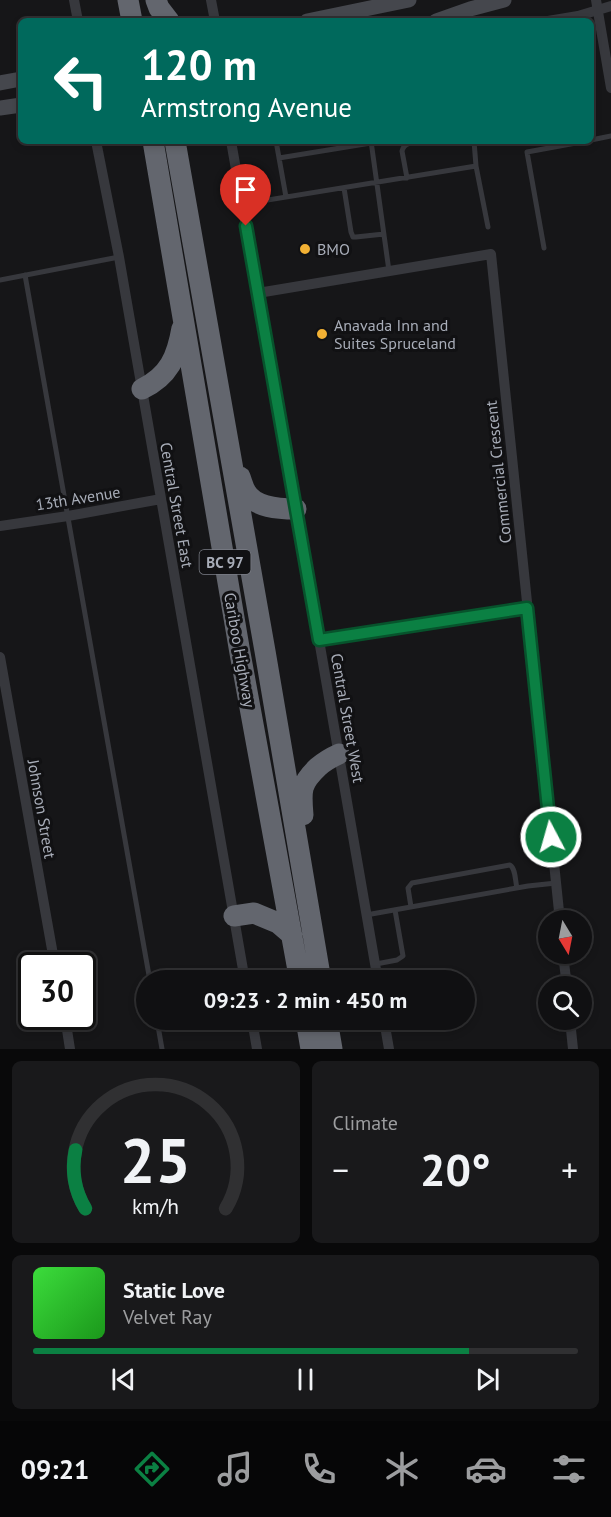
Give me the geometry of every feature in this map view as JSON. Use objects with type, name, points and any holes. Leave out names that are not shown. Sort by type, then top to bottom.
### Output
[{"type":"highway","points":[[124,18],[127,0]]},
{"type":"highway","points":[[127,0],[131,18]]},
{"type":"highway","points":[[151,0],[154,18]]},
{"type":"highway","points":[[156,0],[167,18]]},
{"type":"highway","name":"Cariboo Highway","points":[[153,144],[240,653],[298,970]]},
{"type":"highway","name":"Cariboo Highway","points":[[177,145],[319,970]]},
{"type":"highway","points":[[142,389],[153,384],[172,362],[179,345],[184,319]]},
{"type":"highway","points":[[230,453],[251,499],[259,504],[282,509],[296,509]]},
{"type":"highway","points":[[302,872],[305,843],[303,788],[308,777],[327,759],[339,754]]},
{"type":"highway","points":[[244,914],[270,895],[280,871]]},
{"type":"highway","points":[[244,914],[278,923],[292,935]]},
{"type":"highway","points":[[312,1030],[322,1048]]},
{"type":"highway","points":[[322,1048],[325,1030]]},
{"type":"main road","points":[[320,18],[376,3],[409,0]]},
{"type":"main road","points":[[444,18],[504,0]]},
{"type":"main road","points":[[0,83],[18,80]]},
{"type":"main road","points":[[0,108],[18,105]]},
{"type":"street","points":[[74,0],[77,18]]},
{"type":"street","points":[[211,0],[214,18]]},
{"type":"street","points":[[597,5],[611,88]]},
{"type":"street","points":[[566,18],[578,16],[597,5],[611,6]]},
{"type":"street","name":"Central Street East","points":[[97,144],[119,257],[161,499],[244,914],[245,970]]},
{"type":"street","name":"Central Street West","points":[[232,144],[376,970]]},
{"type":"street","name":"Commercial Crescent","points":[[258,293],[491,254],[559,910]]},
{"type":"street","name":"13th Avenue","points":[[0,526],[161,499]]},
{"type":"street","points":[[319,640],[527,608]]},
{"type":"street","name":"Johnson Street","points":[[0,657],[53,952]]},
{"type":"street","points":[[66,1030],[70,1049]]},
{"type":"street","points":[[254,1030],[257,1049]]},
{"type":"street","points":[[386,1030],[389,1049]]},
{"type":"street","points":[[571,1030],[573,1049]]},
{"type":"lane","points":[[594,139],[611,136]]},
{"type":"lane","points":[[277,144],[286,197]]},
{"type":"lane","points":[[279,158],[360,144]]},
{"type":"lane","points":[[371,144],[389,271]]},
{"type":"lane","points":[[406,144],[402,151],[407,178]]},
{"type":"lane","points":[[474,144],[476,166],[488,227]]},
{"type":"lane","points":[[544,248],[527,152],[570,144]]},
{"type":"lane","points":[[243,204],[476,166]]},
{"type":"lane","points":[[344,188],[353,237],[384,234]]},
{"type":"lane","points":[[0,280],[119,257]]},
{"type":"lane","points":[[25,274],[148,970]]},
{"type":"lane","points":[[411,907],[408,888],[412,883],[510,865],[514,870],[517,888]]},
{"type":"lane","points":[[366,915],[556,883]]},
{"type":"lane","points":[[375,964],[397,960],[403,956],[395,910]]},
{"type":"lane","points":[[159,1030],[162,1049]]},
{"type":"place","name":"BMO","points":[[305,249]]},
{"type":"place","name":"Anavada Inn and Suites Spruceland","points":[[322,334]]},
{"type":"route","points":[[246,226],[319,640],[527,608],[551,837]]}]
